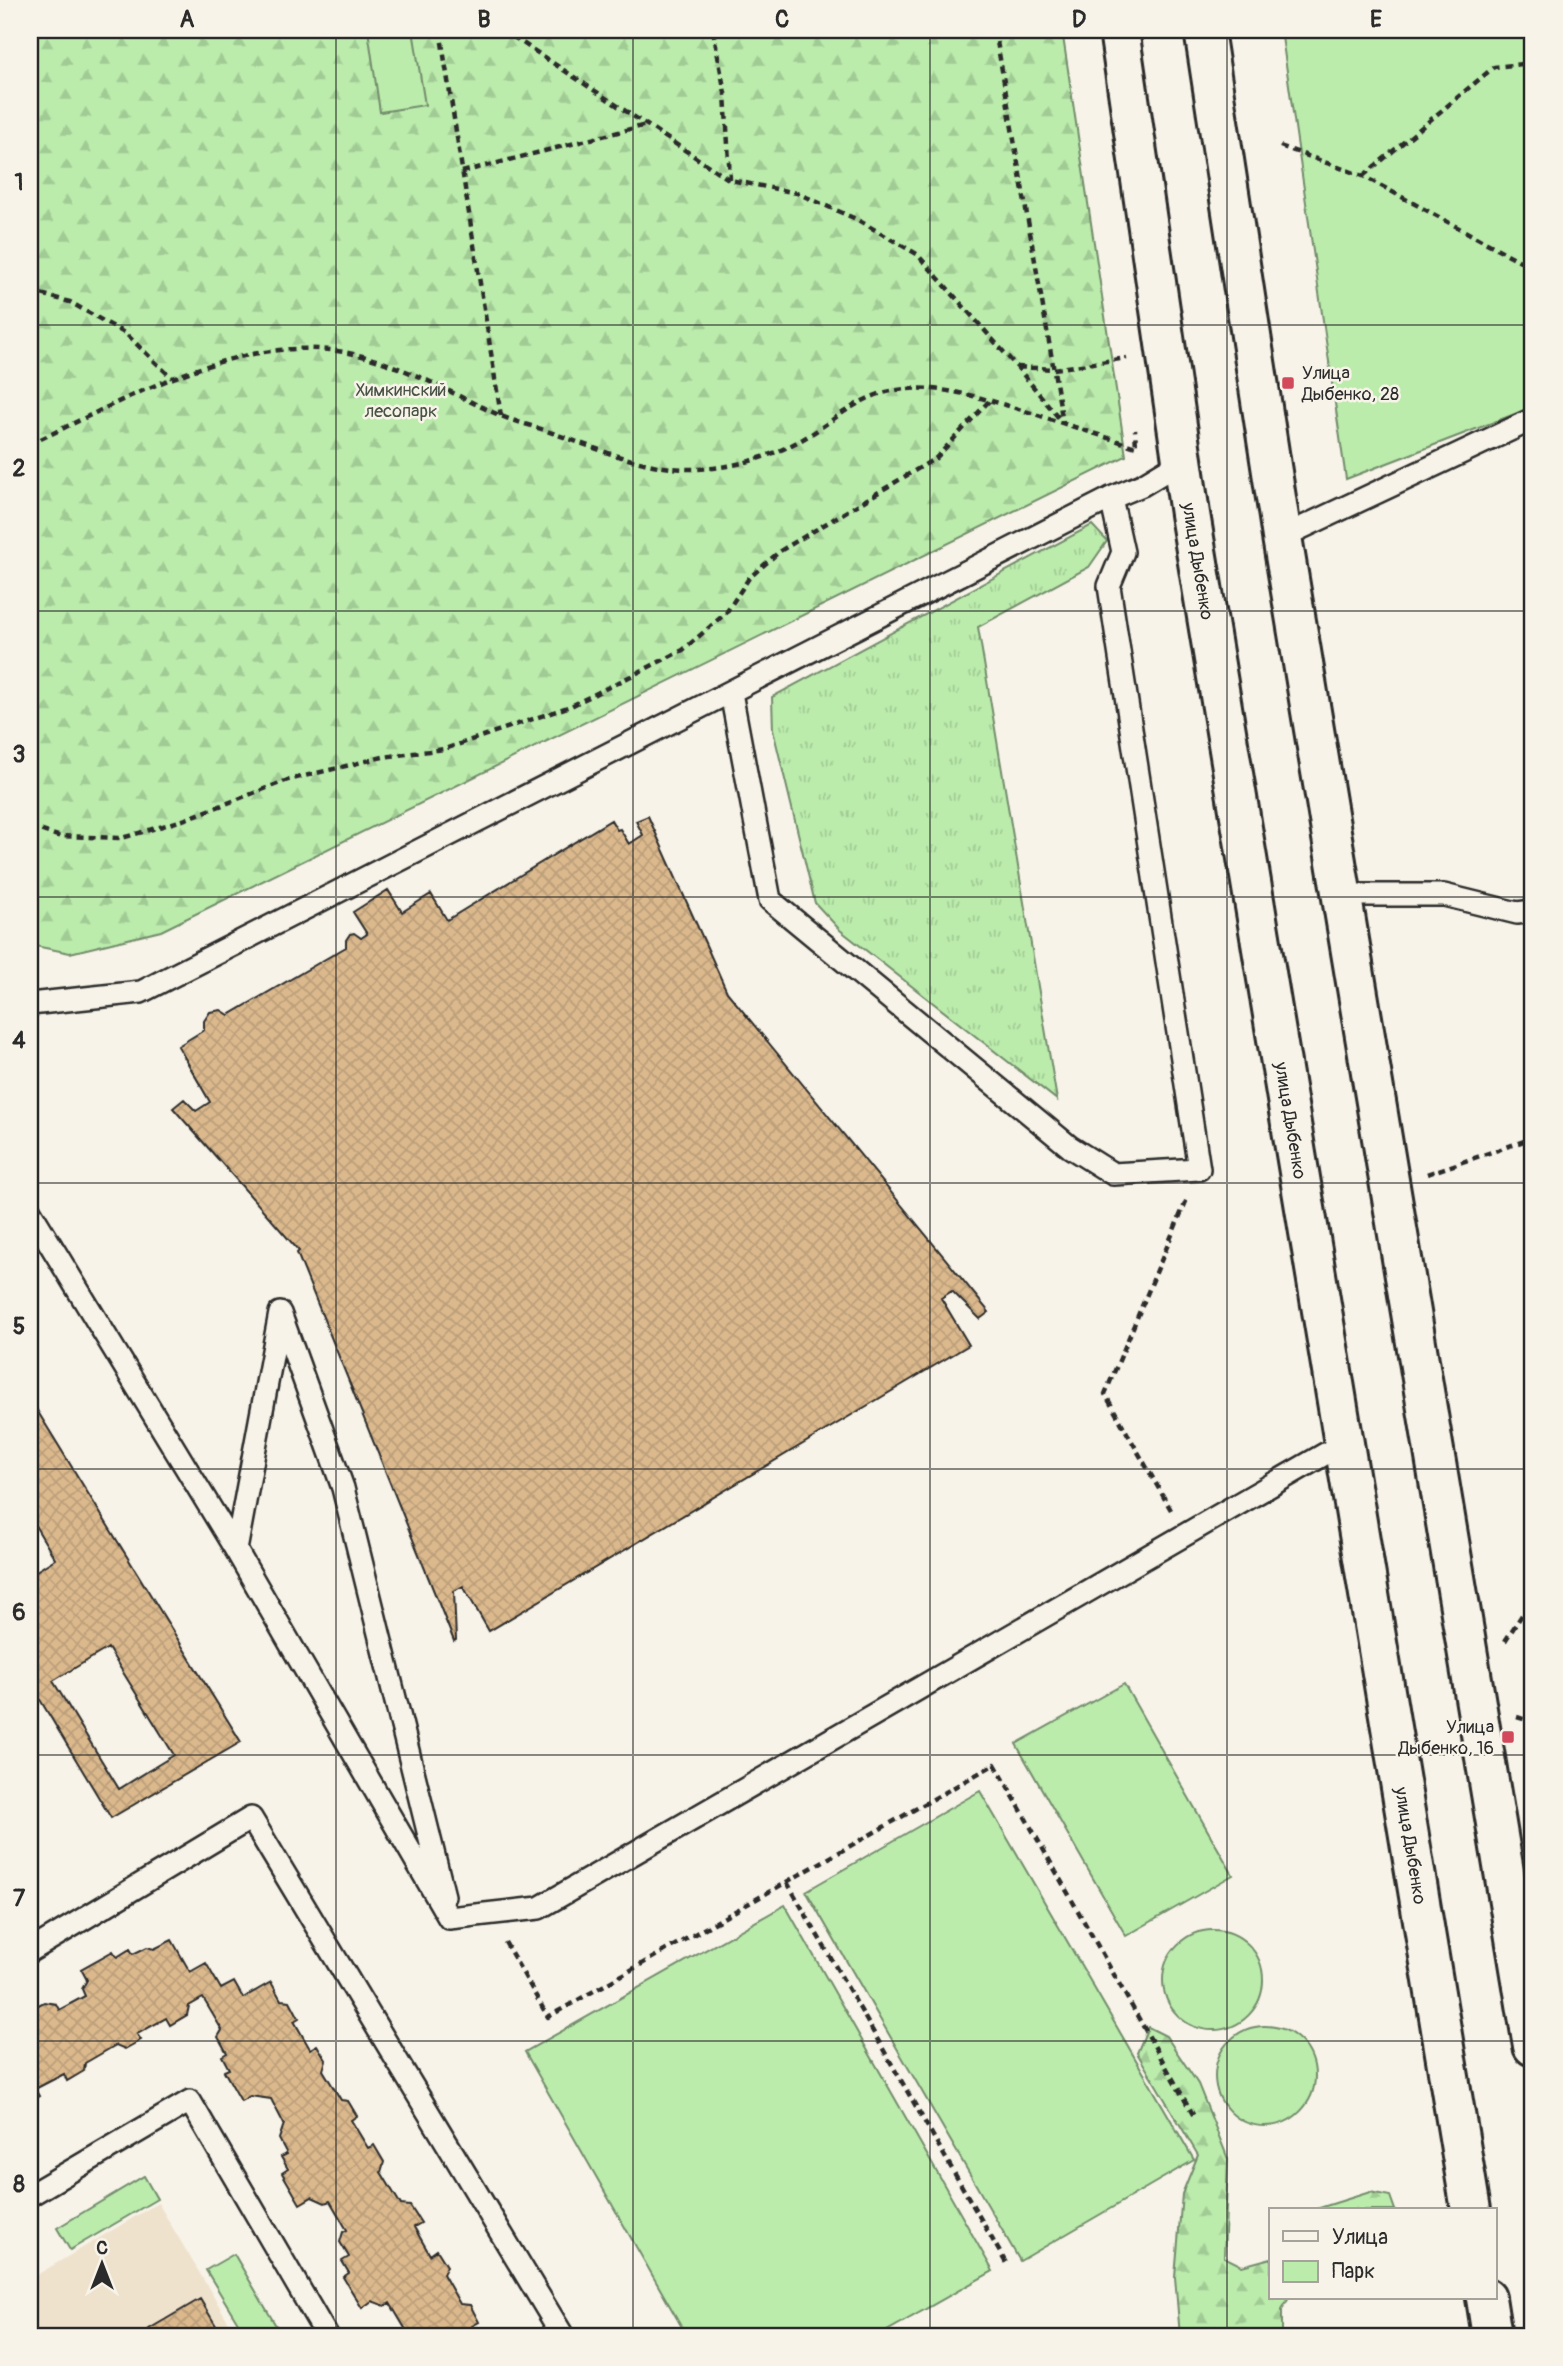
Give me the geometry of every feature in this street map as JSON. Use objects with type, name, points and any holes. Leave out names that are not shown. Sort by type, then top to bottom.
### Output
[{"type":"main road","name":"улица Дыбенко","points":[[1119,30],[1182,461],[1472,2208]]},
{"type":"main road","points":[[1204,30],[1282,537],[1533,2046]]},
{"type":"main road","points":[[1486,2300],[1492,2336]]},
{"type":"lane","points":[[1282,537],[1533,418]]},
{"type":"lane","points":[[30,1004],[141,992],[1111,498],[1142,485],[1182,461]]},
{"type":"lane","points":[[731,693],[770,900],[1070,1147],[1113,1174],[1199,1169],[1109,586],[1123,552],[1111,498]]},
{"type":"lane","points":[[1341,895],[1444,895],[1517,913],[1533,911]]},
{"type":"lane","points":[[30,1211],[236,1550],[449,1918]]},
{"type":"lane","points":[[236,1550],[280,1313],[343,1488],[449,1918]]},
{"type":"lane","points":[[449,1918],[539,1908],[1344,1443]]},
{"type":"lane","points":[[30,1951],[251,1818],[563,2336]]},
{"type":"lane","points":[[30,2194],[190,2101],[327,2336]]},
{"type":"path","points":[[440,30],[501,416]]},
{"type":"path","points":[[503,30],[730,180],[797,193],[856,219],[917,254],[1017,367],[1063,424]]},
{"type":"path","points":[[713,30],[725,93],[730,180]]},
{"type":"path","points":[[995,30],[1063,424]]},
{"type":"path","points":[[1363,176],[1494,66],[1533,63]]},
{"type":"path","points":[[462,172],[646,125]]},
{"type":"path","points":[[1280,146],[1363,176],[1533,268]]},
{"type":"path","points":[[30,291],[70,302],[126,334],[172,378]]},
{"type":"path","points":[[30,444],[172,378],[247,355],[295,348],[358,355],[429,380],[501,416],[654,467],[726,467],[766,457],[803,439],[865,400],[890,391],[951,390],[1136,447]]},
{"type":"path","points":[[1017,367],[1054,369],[1135,356]]},
{"type":"path","points":[[30,827],[58,836],[122,838],[183,820],[288,780],[383,757],[445,749],[570,706],[683,650],[726,613],[749,578],[780,551],[936,458],[990,400]]},
{"type":"path","points":[[1420,1176],[1533,1138]]},
{"type":"path","points":[[1185,1534],[1105,1394],[1199,1169]]},
{"type":"path","points":[[1499,1650],[1533,1598]]},
{"type":"path","points":[[1510,1715],[1533,1723]]},
{"type":"path","points":[[489,1914],[548,2017],[995,1764],[1195,2118]]},
{"type":"path","points":[[787,1882],[1006,2263]]},
{"type":"shaded area","points":[[158,2203],[237,2336],[30,2336],[30,2279]]},
{"type":"green space","name":"Химкинский лесопарк","points":[[30,30],[1062,30],[1126,456],[161,931],[70,953],[30,945]]},
{"type":"green space","points":[[368,30],[413,30],[425,105],[380,112]]},
{"type":"green space","points":[[1281,30],[1533,30],[1533,407],[1346,479]]},
{"type":"green space","points":[[1092,525],[1107,541],[1089,567],[978,627],[1057,1100],[840,930],[815,903],[773,730],[772,697]]},
{"type":"green space","points":[[1124,1684],[1233,1875],[1126,1936],[1016,1744]]},
{"type":"green space","points":[[980,1791],[1194,2160],[1020,2261],[806,1891]]},
{"type":"green space","points":[[785,1905],[993,2271],[878,2336],[687,2336],[525,2052]]},
{"type":"green space","points":[[1213,1930],[1232,1933],[1249,1944],[1260,1961],[1263,1980],[1260,1999],[1249,2016],[1232,2027],[1213,2030],[1194,2027],[1177,2016],[1166,1999],[1163,1980],[1166,1961],[1177,1944],[1194,1933]]},
{"type":"green space","points":[[1265,2026],[1284,2029],[1301,2040],[1312,2057],[1315,2076],[1312,2095],[1301,2112],[1284,2123],[1265,2126],[1246,2123],[1229,2112],[1218,2095],[1215,2076],[1218,2057],[1229,2040],[1246,2029]]},
{"type":"green space","points":[[1148,2027],[1166,2036],[1198,2084],[1228,2159],[1224,2257],[1242,2266],[1269,2259],[1269,2300],[1288,2300],[1282,2309],[1282,2336],[1180,2336],[1175,2277],[1182,2194],[1198,2155],[1137,2053]]},
{"type":"green space","points":[[144,2176],[157,2199],[70,2250],[57,2228]]},
{"type":"green space","points":[[1370,2192],[1390,2196],[1394,2208],[1319,2208]]},
{"type":"green space","points":[[234,2254],[282,2336],[246,2336],[206,2270]]},
{"type":"building","points":[[648,816],[727,992],[989,1312],[980,1319],[952,1291],[941,1298],[969,1345],[489,1631],[463,1586],[454,1591],[454,1641],[297,1253],[299,1251],[173,1108],[184,1099],[196,1111],[210,1102],[178,1046],[204,1030],[204,1021],[210,1012],[221,1010],[229,1015],[346,947],[350,934],[354,933],[361,938],[367,934],[353,912],[388,890],[402,912],[431,894],[447,920],[611,820],[629,844],[643,835],[636,821]]},
{"type":"building","points":[[30,1399],[241,1742],[111,1818],[30,1683],[30,1575],[55,1559],[30,1517]],"holes":[[[108,1648],[174,1755],[119,1789],[53,1681]]]},
{"type":"building","points":[[172,1940],[190,1972],[206,1963],[221,1989],[234,1982],[243,1998],[271,1982],[281,2000],[290,2001],[299,2018],[294,2021],[310,2049],[317,2045],[326,2060],[323,2070],[341,2100],[348,2101],[357,2116],[351,2120],[368,2148],[374,2145],[384,2162],[381,2172],[401,2205],[410,2206],[421,2223],[414,2227],[430,2255],[437,2250],[447,2266],[443,2274],[460,2304],[470,2305],[479,2322],[472,2326],[478,2336],[401,2336],[406,2330],[390,2303],[385,2306],[372,2301],[362,2308],[343,2277],[349,2273],[342,2261],[349,2257],[340,2242],[343,2232],[347,2230],[330,2201],[325,2203],[312,2197],[300,2204],[282,2173],[288,2169],[281,2157],[287,2154],[279,2139],[284,2124],[271,2099],[250,2096],[241,2101],[224,2071],[229,2069],[222,2056],[227,2053],[218,2037],[222,2030],[203,1998],[189,2006],[187,2015],[170,2025],[166,2018],[137,2034],[141,2040],[125,2049],[116,2045],[85,2063],[84,2071],[67,2081],[64,2074],[35,2089],[39,2096],[30,2101],[30,2007],[31,2009],[44,2002],[56,2004],[59,2010],[85,1996],[82,1989],[87,1980],[81,1969],[113,1951],[117,1957],[130,1949],[133,1954],[147,1947],[154,1949]]},
{"type":"building","points":[[200,2299],[221,2334],[153,2336],[149,2329]]},
{"type":"place","name":"Улица Дыбенко, 28","points":[[1288,383]]},
{"type":"place","name":"Улица Дыбенко, 16","points":[[1508,1737]]}]
